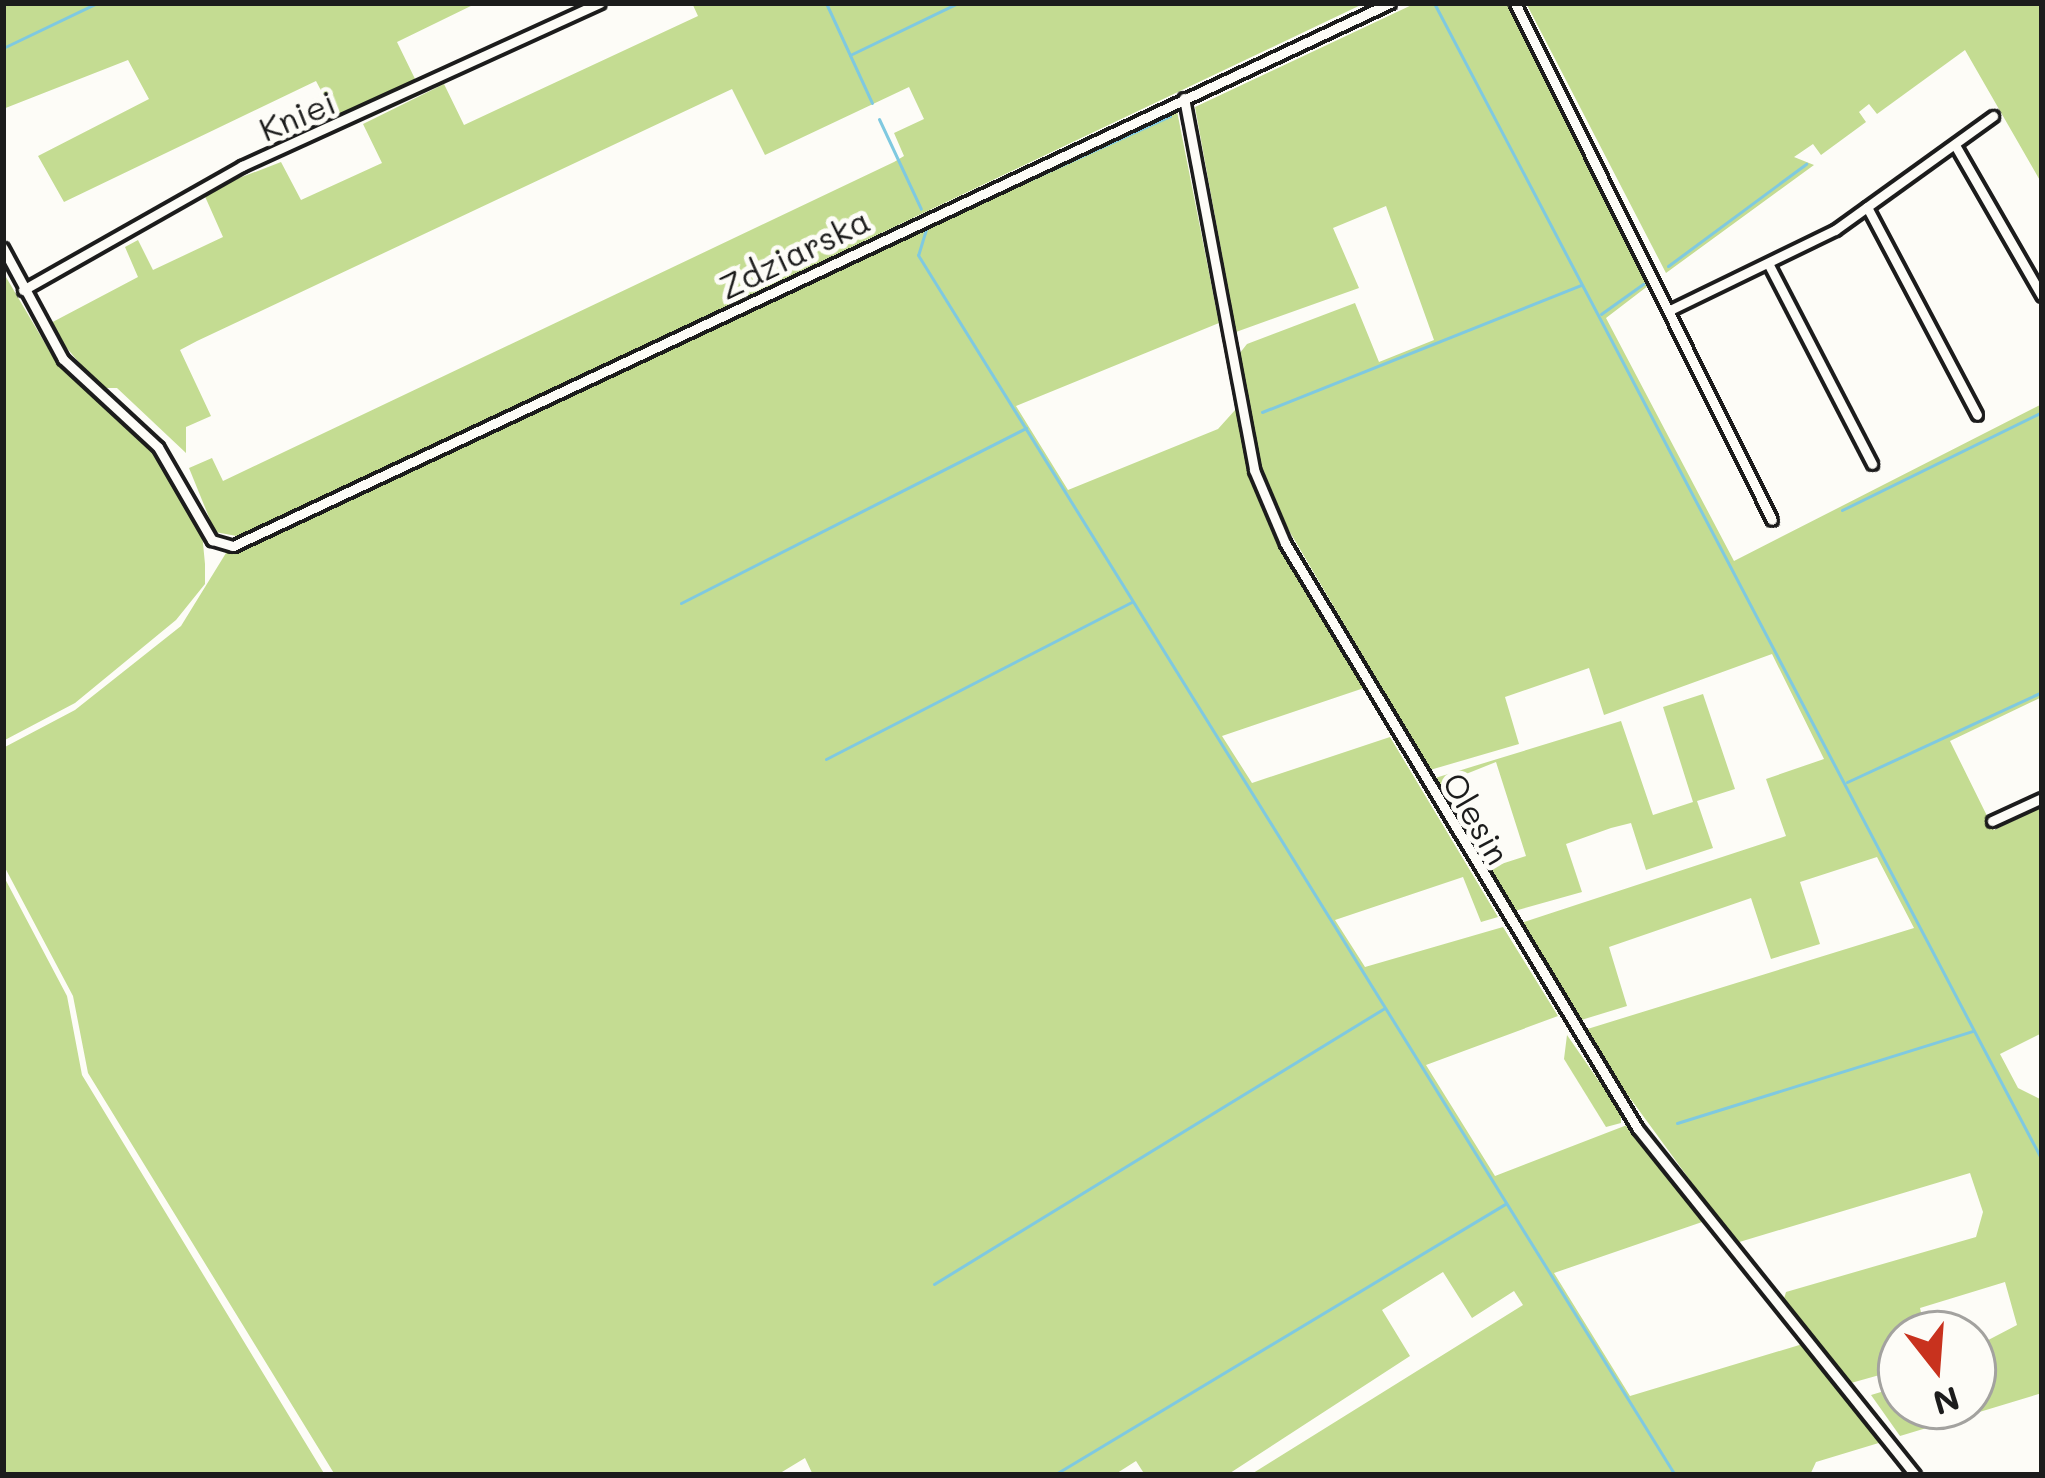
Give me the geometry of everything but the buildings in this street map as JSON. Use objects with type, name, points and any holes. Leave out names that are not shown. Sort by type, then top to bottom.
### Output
[{"type":"street","name":"Kniei","points":[[23,290],[143,230],[194,190],[600,3]]},
{"type":"street","name":"Zdziarska","points":[[23,290],[63,359],[164,454],[220,546],[1390,3]]},
{"type":"street","points":[[1515,3],[1672,308],[1772,520]]},
{"type":"street","name":"Olesin","points":[[1184,98],[1254,470],[1285,543],[1626,1113],[1915,1475]]},
{"type":"street","points":[[1672,308],[1768,266],[1867,207],[1993,116]]},
{"type":"street","points":[[1955,145],[2042,296]]},
{"type":"street","points":[[1867,207],[1977,415]]},
{"type":"street","points":[[3,248],[23,290]]},
{"type":"street","points":[[1768,266],[1872,464]]},
{"type":"street","points":[[1992,820],[2042,797]]},
{"type":"green space","points":[[3,3],[477,3],[397,42],[417,83],[337,121],[316,81],[64,202],[38,156],[149,99],[128,60],[3,109]]},
{"type":"green space","points":[[692,3],[1365,3],[242,537],[215,532],[189,468],[212,458],[223,481],[894,162],[904,156],[894,133],[924,119],[909,87],[765,155],[732,89],[197,341],[180,350],[211,416],[186,427],[186,453],[117,388],[101,388],[47,325],[138,277],[125,247],[138,240],[153,270],[223,237],[203,192],[281,162],[301,200],[382,163],[363,124],[444,84],[464,125],[698,16]]},
{"type":"green space","points":[[1416,3],[1507,3],[1653,282],[1606,318],[1734,561],[2042,404],[2042,697],[1950,741],[1994,830],[2042,807],[2042,1033],[2000,1054],[2018,1088],[2042,1100],[2042,1393],[1997,1407],[1997,1335],[2017,1325],[2005,1282],[1920,1310],[1877,1310],[1877,1376],[1851,1383],[1783,1302],[1786,1292],[1976,1237],[1983,1212],[1970,1173],[1736,1243],[1581,1031],[1914,928],[1877,857],[1800,882],[1820,944],[1771,959],[1751,898],[1609,947],[1627,1006],[1578,1021],[1518,924],[1786,836],[1766,779],[1824,759],[1772,654],[1604,715],[1589,668],[1505,697],[1519,744],[1430,770],[1264,488],[1239,354],[1247,344],[1355,303],[1379,362],[1434,340],[1386,206],[1333,228],[1359,288],[1236,332],[1195,107]]},
{"type":"green space","points":[[1526,3],[2042,3],[2042,184],[1965,50],[1877,114],[1869,104],[1859,112],[1866,122],[1821,155],[1813,144],[1794,157],[1814,165],[1666,273]]},
{"type":"green space","points":[[1177,111],[1219,323],[1016,406],[1068,490],[1218,429],[1236,409],[1270,526],[1364,688],[1222,736],[1252,783],[1390,737],[1498,917],[1481,922],[1463,877],[1335,920],[1365,967],[1503,927],[1558,1016],[1426,1065],[1495,1176],[1627,1125],[1705,1221],[1554,1273],[1630,1396],[1806,1343],[1882,1442],[1816,1462],[1810,1475],[1250,1475],[1523,1305],[1514,1291],[1472,1318],[1443,1272],[1382,1310],[1410,1356],[1227,1475],[1145,1475],[1136,1461],[1114,1475],[813,1475],[805,1458],[777,1475],[335,1475],[88,1073],[73,996],[3,864],[3,748],[75,710],[181,626],[226,553]]},
{"type":"green space","points":[[3,272],[56,362],[163,461],[202,533],[205,584],[176,620],[75,703],[3,741]]},
{"type":"green space","points":[[1703,694],[1735,789],[1697,801],[1713,848],[1646,870],[1631,823],[1611,828],[1566,844],[1582,892],[1511,912],[1470,848],[1478,836],[1495,866],[1526,856],[1496,762],[1446,782],[1476,832],[1465,833],[1432,779],[1621,721],[1653,815],[1693,802],[1663,707]]},
{"type":"green space","points":[[3,875],[67,996],[82,1075],[325,1475],[3,1475]]},
{"type":"green space","points":[[1567,1035],[1621,1113],[1621,1123],[1606,1127],[1564,1059]]},
{"type":"waterway","points":[[3,48],[97,3]]},
{"type":"waterway","points":[[826,3],[872,103]]},
{"type":"waterway","points":[[850,55],[958,3]]},
{"type":"waterway","points":[[1434,3],[2042,1160]]},
{"type":"waterway","points":[[1170,116],[927,226],[918,255],[1675,1475]]},
{"type":"waterway","points":[[879,119],[921,209]]},
{"type":"waterway","points":[[1668,266],[1806,164]]},
{"type":"waterway","points":[[1601,314],[1643,284]]},
{"type":"waterway","points":[[1262,412],[1581,285]]},
{"type":"waterway","points":[[1842,510],[2042,412]]},
{"type":"waterway","points":[[681,603],[1026,428]]},
{"type":"waterway","points":[[826,759],[1131,602]]},
{"type":"waterway","points":[[1847,782],[2042,692]]},
{"type":"waterway","points":[[934,1284],[1383,1009]]},
{"type":"waterway","points":[[1677,1123],[1973,1031]]},
{"type":"waterway","points":[[1054,1475],[1505,1204]]}]
